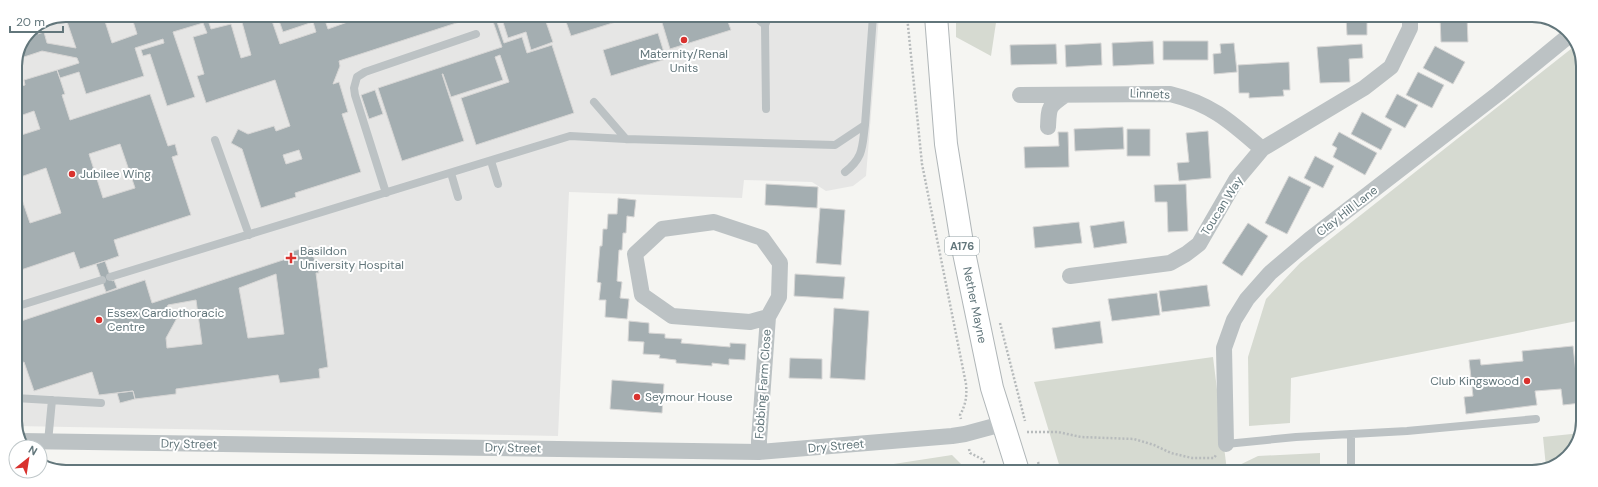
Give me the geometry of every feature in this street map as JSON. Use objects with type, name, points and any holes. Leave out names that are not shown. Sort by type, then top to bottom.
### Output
[{"type":"main road","name":"Nether Mayne","points":[[936,22],[946,144],[962,243],[992,388],[1016,465]]},
{"type":"street","name":"Toucan Way","points":[[1070,276],[1170,263],[1186,254],[1199,244],[1236,180],[1262,150],[1364,88],[1390,67],[1410,28],[1410,22]]},
{"type":"street","name":"Clay Hill Lane","points":[[1226,444],[1224,348],[1234,320],[1247,299],[1270,272],[1310,239],[1498,93],[1566,38]]},
{"type":"street","name":"Linnets","points":[[1020,95],[1170,94],[1189,98],[1228,119],[1262,150]]},
{"type":"street","points":[[1048,127],[1049,110],[1052,105],[1065,95]]},
{"type":"street","name":"Fobbing Farm Close","points":[[760,452],[759,440],[768,317],[779,297],[780,263],[762,238],[714,222],[662,229],[635,254],[642,295],[672,316],[750,322],[768,317]]},
{"type":"street","name":"Dry Street","points":[[48,442],[760,452],[952,436],[1002,424]]},
{"type":"lane","points":[[762,22],[765,24],[766,109]]},
{"type":"lane","points":[[845,172],[856,164],[862,152],[873,22]]},
{"type":"lane","points":[[386,193],[355,95],[354,88],[357,77],[365,72],[476,34]]},
{"type":"lane","points":[[594,102],[626,139]]},
{"type":"lane","points":[[22,305],[570,136],[835,145],[865,125]]},
{"type":"lane","points":[[215,140],[249,235]]},
{"type":"lane","points":[[491,161],[498,184]]},
{"type":"lane","points":[[451,173],[458,197]]},
{"type":"lane","points":[[22,398],[101,403]]},
{"type":"lane","points":[[48,442],[52,400]]},
{"type":"lane","points":[[1226,444],[1296,437],[1407,431],[1536,419]]},
{"type":"lane","points":[[1351,434],[1351,465]]},
{"type":"path","points":[[908,22],[922,164],[966,384],[967,396],[965,406],[960,415]]},
{"type":"path","points":[[998,316],[1030,439]]},
{"type":"path","points":[[1027,432],[1058,432],[1081,437],[1134,440],[1154,444],[1171,453],[1192,458],[1214,458],[1226,444]]},
{"type":"path","points":[[970,453],[982,459],[986,465]]},
{"type":"path","points":[[1036,458],[1039,465]]},
{"type":"shaded area","name":"Basildon University Hospital","points":[[66,22],[879,22],[866,176],[853,186],[826,191],[812,182],[744,180],[742,198],[569,192],[558,436],[22,426],[22,66],[25,49],[29,42],[42,29],[49,25]]},
{"type":"shaded area","points":[[956,22],[996,22],[991,56],[956,37]]},
{"type":"shaded area","points":[[1572,48],[1576,63],[1576,321],[1291,378],[1290,423],[1249,426],[1248,357],[1266,299],[1300,263]]},
{"type":"shaded area","points":[[1213,357],[1226,465],[1059,465],[1034,382]]},
{"type":"shaded area","points":[[1574,434],[1569,445],[1563,452],[1559,456],[1546,463],[1543,437]]},
{"type":"shaded area","points":[[1320,453],[1320,465],[1239,465],[1258,456]]},
{"type":"shaded area","points":[[952,455],[962,465],[887,465]]},
{"type":"building","points":[[67,22],[105,22],[112,43],[137,34],[133,22],[212,22],[209,23],[211,29],[231,24],[241,58],[251,55],[242,22],[272,22],[280,44],[316,32],[313,22],[326,22],[328,29],[348,22],[459,22],[339,61],[340,66],[333,84],[339,82],[348,112],[342,114],[361,172],[295,193],[296,197],[261,208],[242,149],[231,143],[238,129],[248,134],[274,126],[276,131],[290,126],[275,80],[206,103],[197,76],[204,74],[193,37],[207,33],[203,23],[173,32],[195,97],[167,106],[150,54],[143,56],[141,50],[164,43],[163,39],[135,48],[144,76],[86,94],[79,72],[60,78],[57,70],[79,63],[77,58],[42,51],[23,57],[25,49],[29,42],[38,33],[38,34],[44,32],[47,43],[76,48]],"holes":[[[299,150],[302,159],[286,164],[283,155]]]},
{"type":"building","points":[[279,22],[313,22],[283,32]]},
{"type":"building","points":[[493,22],[497,22],[504,43],[522,37],[527,53],[552,45],[574,113],[476,145],[461,98],[509,82],[500,55],[495,57],[503,80],[451,97],[442,74],[464,141],[402,161],[378,88],[502,47]]},
{"type":"building","points":[[503,22],[546,22],[553,42],[531,50],[526,32],[508,38]]},
{"type":"building","points":[[566,22],[616,22],[571,36]]},
{"type":"building","name":"Maternity/Renal Units","points":[[662,22],[728,22],[731,30],[670,49]]},
{"type":"building","points":[[1346,22],[1367,22],[1367,35],[1347,35]]},
{"type":"building","points":[[1440,22],[1467,22],[1468,42],[1441,42]]},
{"type":"building","points":[[658,33],[666,59],[611,76],[603,50]]},
{"type":"building","points":[[1153,41],[1154,64],[1113,66],[1112,43]]},
{"type":"building","points":[[1163,41],[1208,41],[1208,60],[1163,60]]},
{"type":"building","points":[[1101,43],[1102,65],[1066,67],[1065,45]]},
{"type":"building","points":[[1234,43],[1237,72],[1214,74],[1213,54],[1221,53],[1220,44]]},
{"type":"building","points":[[1056,44],[1057,64],[1011,65],[1010,45]]},
{"type":"building","points":[[1362,44],[1363,58],[1349,59],[1350,82],[1320,83],[1317,47]]},
{"type":"building","points":[[1435,46],[1465,62],[1453,84],[1423,68]]},
{"type":"building","points":[[1289,62],[1290,90],[1283,90],[1284,96],[1249,98],[1249,93],[1239,93],[1238,65]]},
{"type":"building","name":"Jubilee Wing","points":[[57,70],[65,94],[62,95],[70,120],[150,94],[168,146],[175,144],[178,155],[172,157],[191,215],[114,240],[119,256],[105,261],[80,269],[74,252],[22,270],[22,200],[30,223],[61,213],[46,168],[22,177],[22,135],[40,129],[34,111],[22,115],[22,86],[25,85],[24,80]],"holes":[[[120,144],[135,188],[103,198],[89,154]]]},
{"type":"building","points":[[1418,72],[1444,85],[1432,108],[1406,95]]},
{"type":"building","points":[[375,90],[383,114],[369,119],[361,95]]},
{"type":"building","points":[[1397,94],[1418,105],[1405,128],[1385,117]]},
{"type":"building","points":[[1362,112],[1392,129],[1381,150],[1351,134]]},
{"type":"building","points":[[1123,127],[1124,149],[1075,151],[1074,129]]},
{"type":"building","points":[[1127,129],[1150,129],[1150,156],[1127,156]]},
{"type":"building","points":[[1208,131],[1211,178],[1179,181],[1177,163],[1189,162],[1186,133]]},
{"type":"building","points":[[1058,132],[1068,132],[1069,167],[1025,168],[1024,147],[1059,146]]},
{"type":"building","points":[[1339,132],[1377,153],[1365,175],[1333,157],[1337,148],[1332,145]]},
{"type":"building","points":[[1315,156],[1334,166],[1323,188],[1304,178]]},
{"type":"building","points":[[1289,176],[1311,187],[1287,234],[1265,223]]},
{"type":"building","points":[[766,184],[818,187],[817,208],[765,205]]},
{"type":"building","points":[[1186,184],[1188,231],[1168,232],[1167,202],[1155,202],[1154,185]]},
{"type":"building","points":[[618,198],[636,200],[634,217],[627,216],[626,233],[623,233],[622,250],[619,250],[617,281],[622,282],[620,298],[629,299],[627,319],[605,317],[606,300],[599,300],[601,283],[597,282],[603,229],[607,229],[608,214],[617,214]]},
{"type":"building","points":[[820,208],[845,210],[841,265],[816,263]]},
{"type":"building","points":[[1124,221],[1127,243],[1094,248],[1090,226]]},
{"type":"building","points":[[1079,222],[1082,243],[1035,248],[1033,227]]},
{"type":"building","points":[[1248,223],[1268,236],[1242,276],[1222,263]]},
{"type":"building","name":"Essex Cardiothoracic Centre","points":[[310,246],[319,273],[316,273],[328,367],[319,369],[320,378],[280,383],[278,375],[176,389],[176,394],[135,399],[133,391],[99,395],[92,372],[34,391],[24,362],[22,363],[22,321],[145,280],[152,303],[292,257],[290,252]],"holes":[[[276,274],[284,334],[248,338],[239,288]],[[196,300],[202,344],[167,348],[166,338],[177,318],[172,315],[173,313],[166,309],[168,305]]]},
{"type":"building","points":[[105,261],[112,281],[114,280],[117,288],[106,292],[96,264]]},
{"type":"building","points":[[795,274],[845,277],[843,299],[794,296]]},
{"type":"building","points":[[1207,285],[1210,306],[1162,312],[1159,291]]},
{"type":"building","points":[[1157,293],[1160,315],[1112,321],[1108,299]]},
{"type":"building","points":[[834,308],[869,311],[865,380],[830,378]]},
{"type":"building","points":[[629,321],[649,323],[649,333],[665,334],[665,338],[682,339],[681,343],[730,347],[730,343],[746,344],[745,360],[729,359],[729,365],[712,363],[712,366],[676,363],[676,360],[659,358],[660,355],[643,354],[644,342],[628,341]]},
{"type":"building","points":[[1100,321],[1103,343],[1055,349],[1052,328]]},
{"type":"building","name":"Club Kingswood","points":[[1573,346],[1576,373],[1576,404],[1563,405],[1561,389],[1535,391],[1537,405],[1466,414],[1464,397],[1473,396],[1469,360],[1480,359],[1481,365],[1523,361],[1522,351]]},
{"type":"building","points":[[790,358],[822,359],[822,379],[789,378]]},
{"type":"building","name":"Seymour House","points":[[612,380],[664,384],[662,413],[610,409]]},
{"type":"building","points":[[133,391],[135,399],[120,403],[117,393]]},
{"type":"place","name":"Maternity/Renal Units","points":[[684,40]]},
{"type":"place","name":"Jubilee Wing","points":[[72,174]]},
{"type":"place","name":"Basildon University Hospital","points":[[291,258]]},
{"type":"place","name":"Essex Cardiothoracic Centre","points":[[99,320]]},
{"type":"place","name":"Club Kingswood","points":[[1527,381]]},
{"type":"place","name":"Seymour House","points":[[637,397]]}]
